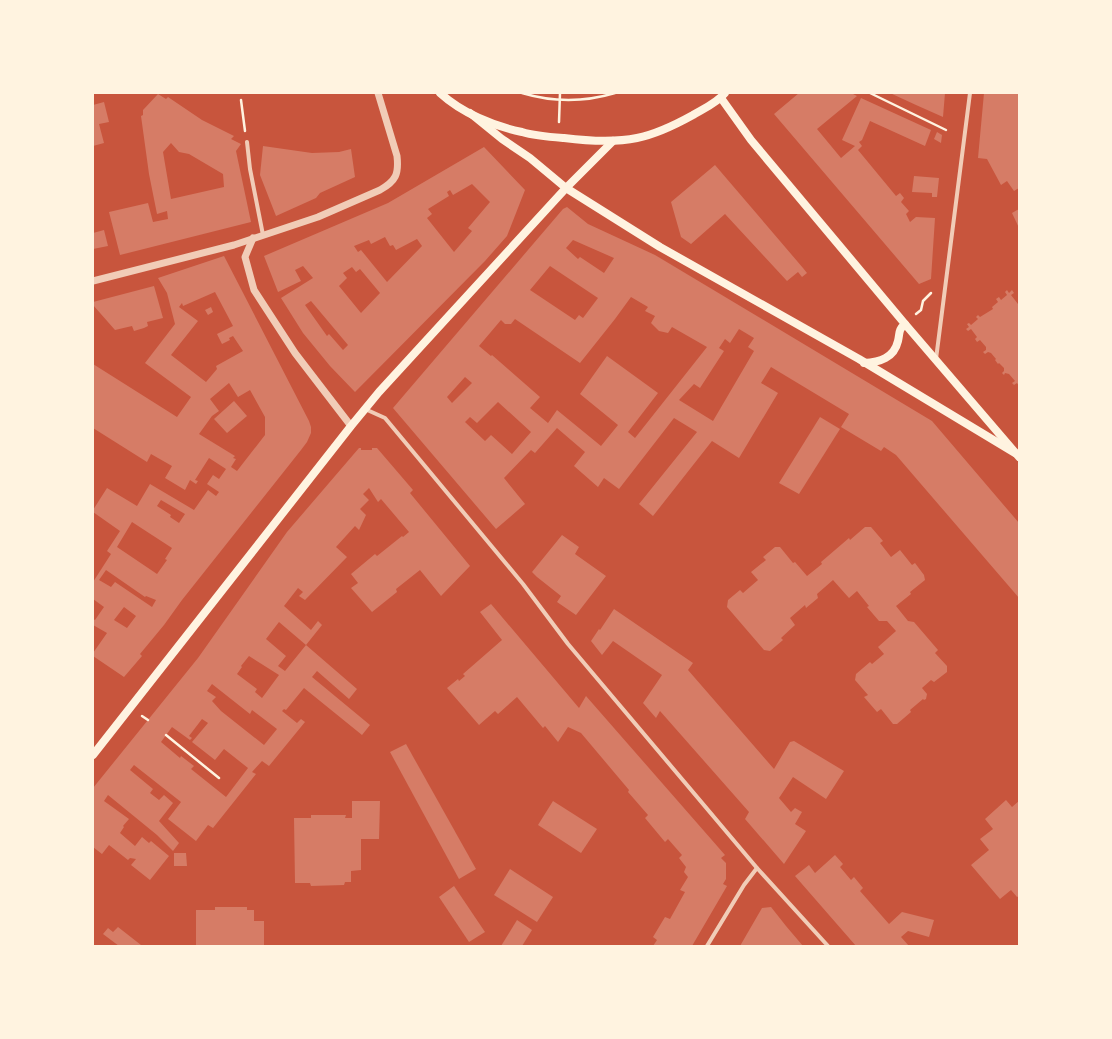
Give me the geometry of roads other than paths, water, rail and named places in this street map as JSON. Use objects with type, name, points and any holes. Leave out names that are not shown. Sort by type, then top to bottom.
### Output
[{"type":"main road","points":[[440,93],[470,113],[502,139],[530,158],[566,188],[660,247],[864,362],[1017,455]]},
{"type":"main road","points":[[470,113],[501,126],[523,133],[578,140],[613,141],[636,138],[659,132],[686,119],[723,96],[751,140],[1017,455]]},
{"type":"main road","points":[[93,755],[350,426],[566,188],[613,141]]},
{"type":"main road","points":[[864,362],[877,362],[887,357],[894,350],[898,342],[900,329],[905,324]]},
{"type":"street","points":[[93,281],[234,245],[318,216],[380,190],[390,184],[396,176],[398,166],[378,93]]},
{"type":"street","points":[[936,360],[970,93]]},
{"type":"street","points":[[247,142],[250,169],[263,235]]},
{"type":"street","points":[[253,238],[245,257],[254,290],[295,353],[350,426]]},
{"type":"street","points":[[365,409],[385,418],[523,584],[568,644],[757,868],[828,946]]},
{"type":"street","points":[[707,946],[744,885],[757,868]]}]
